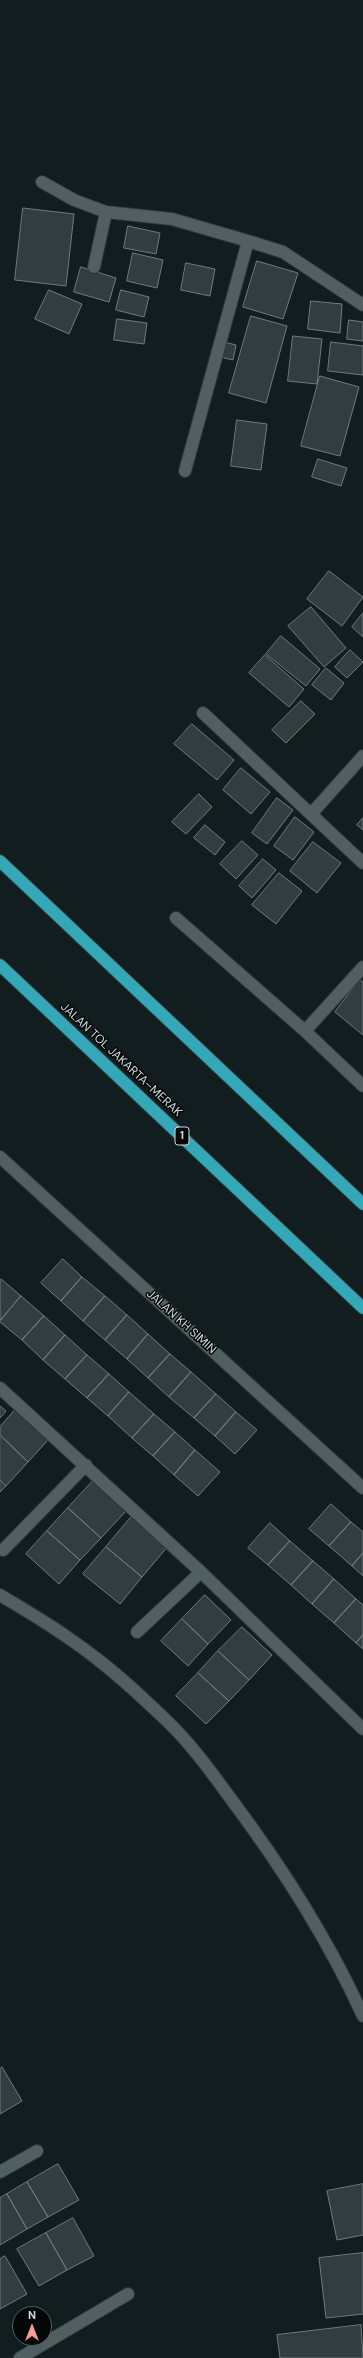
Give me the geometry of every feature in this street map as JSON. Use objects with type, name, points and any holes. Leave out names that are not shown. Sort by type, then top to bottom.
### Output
[{"type":"highway","points":[[0,861],[363,1204]]},
{"type":"highway","name":"JALAN TOL JAKARTA–MERAK","points":[[0,965],[363,1308]]},
{"type":"street","points":[[42,182],[74,200],[106,212],[172,219],[283,252],[363,305]]},
{"type":"street","points":[[94,267],[106,212]]},
{"type":"street","points":[[184,471],[248,241]]},
{"type":"street","points":[[202,713],[312,813],[363,863]]},
{"type":"street","points":[[312,813],[363,756]]},
{"type":"street","points":[[176,918],[305,1031],[363,1086]]},
{"type":"street","points":[[305,1031],[363,967]]},
{"type":"street","name":"JALAN KH SIMIN","points":[[0,1157],[363,1488]]},
{"type":"street","points":[[0,1388],[86,1465],[201,1572],[363,1729]]},
{"type":"street","points":[[3,1550],[86,1465]]},
{"type":"street","points":[[137,1632],[201,1572]]},
{"type":"street","points":[[0,1595],[74,1642],[122,1680],[170,1723],[206,1765],[256,1831],[309,1913],[341,1968],[363,2016]]},
{"type":"street","points":[[0,2172],[36,2151]]},
{"type":"street","points":[[20,2358],[128,2294]]},
{"type":"building","points":[[23,208],[74,214],[66,286],[15,280]]},
{"type":"building","points":[[128,226],[160,233],[156,254],[124,248]]},
{"type":"building","points":[[133,253],[163,260],[157,288],[127,281]]},
{"type":"building","points":[[257,261],[298,273],[283,319],[243,307]]},
{"type":"building","points":[[186,263],[215,269],[210,296],[181,290]]},
{"type":"building","points":[[81,267],[116,278],[109,302],[74,292]]},
{"type":"building","points":[[49,290],[82,304],[69,334],[35,319]]},
{"type":"building","points":[[121,290],[149,297],[144,317],[116,310]]},
{"type":"building","points":[[311,301],[342,304],[340,333],[308,329]]},
{"type":"building","points":[[251,316],[287,326],[266,403],[229,393]]},
{"type":"building","points":[[117,319],[147,323],[144,344],[114,340]]},
{"type":"building","points":[[349,320],[363,322],[363,341],[347,339]]},
{"type":"building","points":[[293,336],[322,339],[317,384],[288,381]]},
{"type":"building","points":[[224,342],[236,345],[233,360],[220,357]]},
{"type":"building","points":[[331,342],[363,346],[363,375],[328,371]]},
{"type":"building","points":[[320,376],[359,387],[340,456],[301,446]]},
{"type":"building","points":[[237,420],[267,424],[261,470],[231,466]]},
{"type":"building","points":[[318,459],[347,468],[341,486],[312,477]]},
{"type":"building","points":[[329,571],[363,597],[342,626],[307,599]]},
{"type":"building","points":[[311,607],[346,648],[324,667],[288,626]]},
{"type":"building","points":[[363,613],[363,637],[352,627]]},
{"type":"building","points":[[281,636],[320,669],[306,686],[266,654]]},
{"type":"building","points":[[350,650],[363,662],[347,678],[335,667]]},
{"type":"building","points":[[265,655],[304,689],[289,707],[249,673]]},
{"type":"building","points":[[326,668],[344,683],[331,700],[312,685]]},
{"type":"building","points":[[301,701],[315,714],[286,743],[272,730]]},
{"type":"building","points":[[192,724],[234,760],[217,780],[174,744]]},
{"type":"building","points":[[241,768],[270,792],[251,814],[223,790]]},
{"type":"building","points":[[199,794],[212,807],[186,834],[172,822]]},
{"type":"building","points":[[277,798],[293,810],[267,844],[252,833]]},
{"type":"building","points":[[295,817],[314,832],[293,860],[274,846]]},
{"type":"building","points":[[363,818],[363,830],[357,825]]},
{"type":"building","points":[[205,825],[225,842],[215,855],[194,838]]},
{"type":"building","points":[[242,841],[258,855],[236,879],[220,864]]},
{"type":"building","points":[[313,842],[341,863],[317,893],[290,871]]},
{"type":"building","points":[[263,859],[276,870],[252,898],[239,886]]},
{"type":"building","points":[[279,873],[302,891],[276,924],[252,905]]},
{"type":"building","points":[[360,980],[363,982],[363,1035],[335,1012]]},
{"type":"building","points":[[63,1259],[82,1277],[61,1301],[41,1283]]},
{"type":"building","points":[[82,1277],[105,1296],[83,1321],[61,1301]]},
{"type":"building","points":[[1,1279],[21,1296],[0,1320],[0,1280]]},
{"type":"building","points":[[21,1296],[44,1316],[22,1340],[0,1322]]},
{"type":"building","points":[[105,1296],[127,1315],[105,1340],[83,1321]]},
{"type":"building","points":[[127,1315],[148,1334],[127,1359],[105,1340]]},
{"type":"building","points":[[44,1316],[65,1335],[43,1360],[22,1340]]},
{"type":"building","points":[[148,1334],[170,1354],[148,1378],[127,1359]]},
{"type":"building","points":[[65,1335],[87,1355],[65,1379],[43,1360]]},
{"type":"building","points":[[170,1354],[191,1372],[169,1397],[148,1378]]},
{"type":"building","points":[[87,1355],[109,1374],[87,1398],[65,1379]]},
{"type":"building","points":[[191,1372],[216,1394],[194,1418],[169,1397]]},
{"type":"building","points":[[109,1374],[129,1392],[108,1416],[87,1398]]},
{"type":"building","points":[[129,1392],[154,1414],[132,1438],[108,1416]]},
{"type":"building","points":[[216,1394],[236,1412],[215,1436],[194,1418]]},
{"type":"building","points":[[0,1406],[6,1411],[0,1418]]},
{"type":"building","points":[[16,1409],[49,1439],[28,1462],[0,1435],[0,1427]]},
{"type":"building","points":[[236,1412],[257,1430],[235,1454],[215,1436]]},
{"type":"building","points":[[154,1414],[175,1432],[153,1456],[132,1438]]},
{"type":"building","points":[[175,1432],[195,1450],[174,1475],[153,1456]]},
{"type":"building","points":[[0,1435],[28,1462],[6,1486],[0,1480]]},
{"type":"building","points":[[195,1450],[220,1472],[198,1496],[174,1475]]},
{"type":"building","points":[[0,1480],[6,1486],[0,1492]]},
{"type":"building","points":[[93,1481],[126,1511],[101,1538],[68,1508]]},
{"type":"building","points":[[331,1504],[351,1522],[329,1546],[309,1529]]},
{"type":"building","points":[[68,1508],[101,1538],[80,1560],[47,1531]]},
{"type":"building","points":[[133,1515],[169,1545],[142,1577],[106,1547]]},
{"type":"building","points":[[351,1522],[363,1532],[363,1553],[352,1566],[329,1546]]},
{"type":"building","points":[[270,1523],[290,1541],[268,1565],[248,1548]]},
{"type":"building","points":[[47,1531],[80,1560],[59,1584],[26,1554]]},
{"type":"building","points":[[290,1541],[313,1561],[291,1585],[268,1565]]},
{"type":"building","points":[[106,1547],[142,1577],[120,1604],[83,1574]]},
{"type":"building","points":[[363,1553],[363,1576],[352,1566]]},
{"type":"building","points":[[313,1561],[334,1579],[312,1604],[291,1585]]},
{"type":"building","points":[[334,1579],[356,1599],[334,1623],[312,1604]]},
{"type":"building","points":[[205,1595],[231,1620],[208,1644],[182,1619]]},
{"type":"building","points":[[356,1599],[363,1605],[363,1635],[356,1643],[334,1623]]},
{"type":"building","points":[[182,1619],[208,1644],[188,1666],[161,1641]]},
{"type":"building","points":[[242,1627],[272,1655],[249,1680],[218,1651]]},
{"type":"building","points":[[363,1635],[363,1649],[356,1643]]},
{"type":"building","points":[[218,1651],[249,1680],[229,1701],[198,1673]]},
{"type":"building","points":[[198,1673],[229,1701],[206,1724],[176,1696]]},
{"type":"building","points":[[2,2067],[22,2101],[0,2114],[0,2069]]},
{"type":"building","points":[[58,2164],[79,2200],[48,2217],[27,2182]]},
{"type":"building","points":[[27,2182],[48,2217],[27,2229],[7,2194]]},
{"type":"building","points":[[363,2184],[363,2235],[337,2240],[327,2191]]},
{"type":"building","points":[[7,2194],[27,2229],[0,2245],[0,2198]]},
{"type":"building","points":[[73,2218],[94,2256],[67,2270],[46,2233]]},
{"type":"building","points":[[46,2233],[67,2270],[39,2286],[17,2249]]},
{"type":"building","points":[[363,2253],[363,2314],[326,2318],[319,2258]]},
{"type":"building","points":[[5,2256],[27,2294],[0,2309],[0,2259]]},
{"type":"building","points":[[361,2325],[363,2358],[280,2358],[277,2335]]}]
